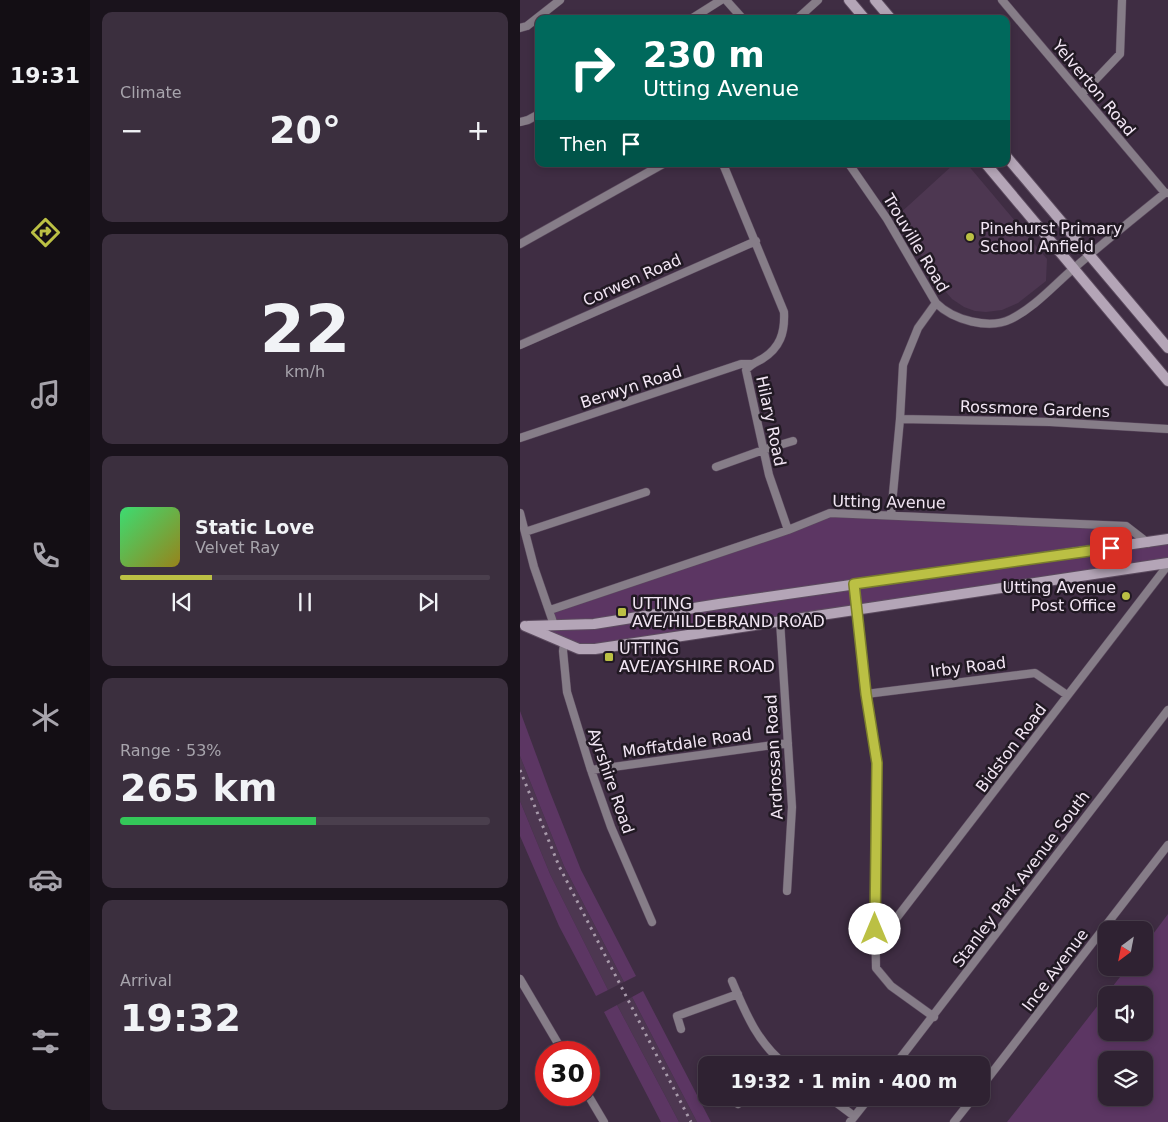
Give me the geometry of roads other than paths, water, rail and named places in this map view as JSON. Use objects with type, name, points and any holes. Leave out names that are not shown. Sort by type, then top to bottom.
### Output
[{"type":"street","points":[[541,15],[560,0]]},
{"type":"street","points":[[697,15],[721,0]]},
{"type":"street","points":[[726,0],[739,15]]},
{"type":"street","points":[[801,15],[818,0]]},
{"type":"street","points":[[849,0],[862,15]]},
{"type":"street","points":[[876,0],[888,15]]},
{"type":"street","name":"Yelverton Road","points":[[1002,0],[1166,193]]},
{"type":"street","points":[[1082,94],[1120,54],[1122,0]]},
{"type":"street","points":[[520,28],[527,26],[535,20]]},
{"type":"street","points":[[520,122],[535,116]]},
{"type":"street","points":[[1010,161],[1168,348]]},
{"type":"street","points":[[520,244],[659,167]]},
{"type":"street","name":"Hilary Road","points":[[724,167],[784,312],[785,328],[778,346],[763,358],[751,364],[746,370],[769,475],[788,530]]},
{"type":"street","name":"Trouville Road","points":[[851,167],[887,219],[936,304],[958,318],[982,324],[1009,320],[1034,304],[1073,268],[1166,193]]},
{"type":"street","points":[[989,167],[1168,382]]},
{"type":"street","name":"Corwen Road","points":[[520,345],[756,241]]},
{"type":"street","points":[[891,515],[904,365],[918,328],[936,304]]},
{"type":"street","name":"Berwyn Road","points":[[520,438],[741,364],[751,364]]},
{"type":"street","name":"Rossmore Gardens","points":[[900,418],[1050,422],[1168,429]]},
{"type":"street","points":[[716,467],[793,441]]},
{"type":"street","points":[[525,532],[646,492]]},
{"type":"street","points":[[520,513],[534,567],[554,625],[552,638]]},
{"type":"street","name":"Utting Avenue","points":[[550,610],[788,530],[830,513],[1126,526],[1149,543]]},
{"type":"street","points":[[522,626],[594,624],[1168,539]]},
{"type":"street","points":[[522,626],[579,649],[595,649],[1168,564]]},
{"type":"street","name":"Bidston Road","points":[[875,946],[1168,564]]},
{"type":"street","points":[[854,584],[866,694],[877,763],[876,968],[891,986],[934,1017]]},
{"type":"street","name":"Ardrossan Road","points":[[780,622],[792,807],[787,891]]},
{"type":"street","name":"Ayrshire Road","points":[[564,644],[567,692],[591,770],[611,827],[652,922]]},
{"type":"street","name":"Irby Road","points":[[866,694],[1035,673],[1067,695]]},
{"type":"street","name":"Stanley Park Avenue South","points":[[902,1056],[1168,710]]},
{"type":"street","name":"Moffatdale Road","points":[[591,770],[788,743]]},
{"type":"street","name":"Ince Avenue","points":[[990,1076],[1168,844]]},
{"type":"street","points":[[520,980],[556,1041]]},
{"type":"street","points":[[732,980],[754,1030],[774,1056]]},
{"type":"street","points":[[681,1029],[677,1016],[738,994]]},
{"type":"street","points":[[595,1106],[604,1122]]},
{"type":"street","points":[[838,1106],[852,1119],[863,1106]]},
{"type":"street","points":[[954,1122],[967,1106]]},
{"type":"railway","points":[[520,770],[559,866],[691,1122]]},
{"type":"place","name":"Pinehurst Primary School Anfield","points":[[970,237]]},
{"type":"place","name":"Utting Avenue Post Office","points":[[1126,596]]},
{"type":"place","name":"UTTING AVE/HILDEBRAND ROAD","points":[[622,612]]},
{"type":"place","name":"UTTING AVE/AYSHIRE ROAD","points":[[609,657]]}]
